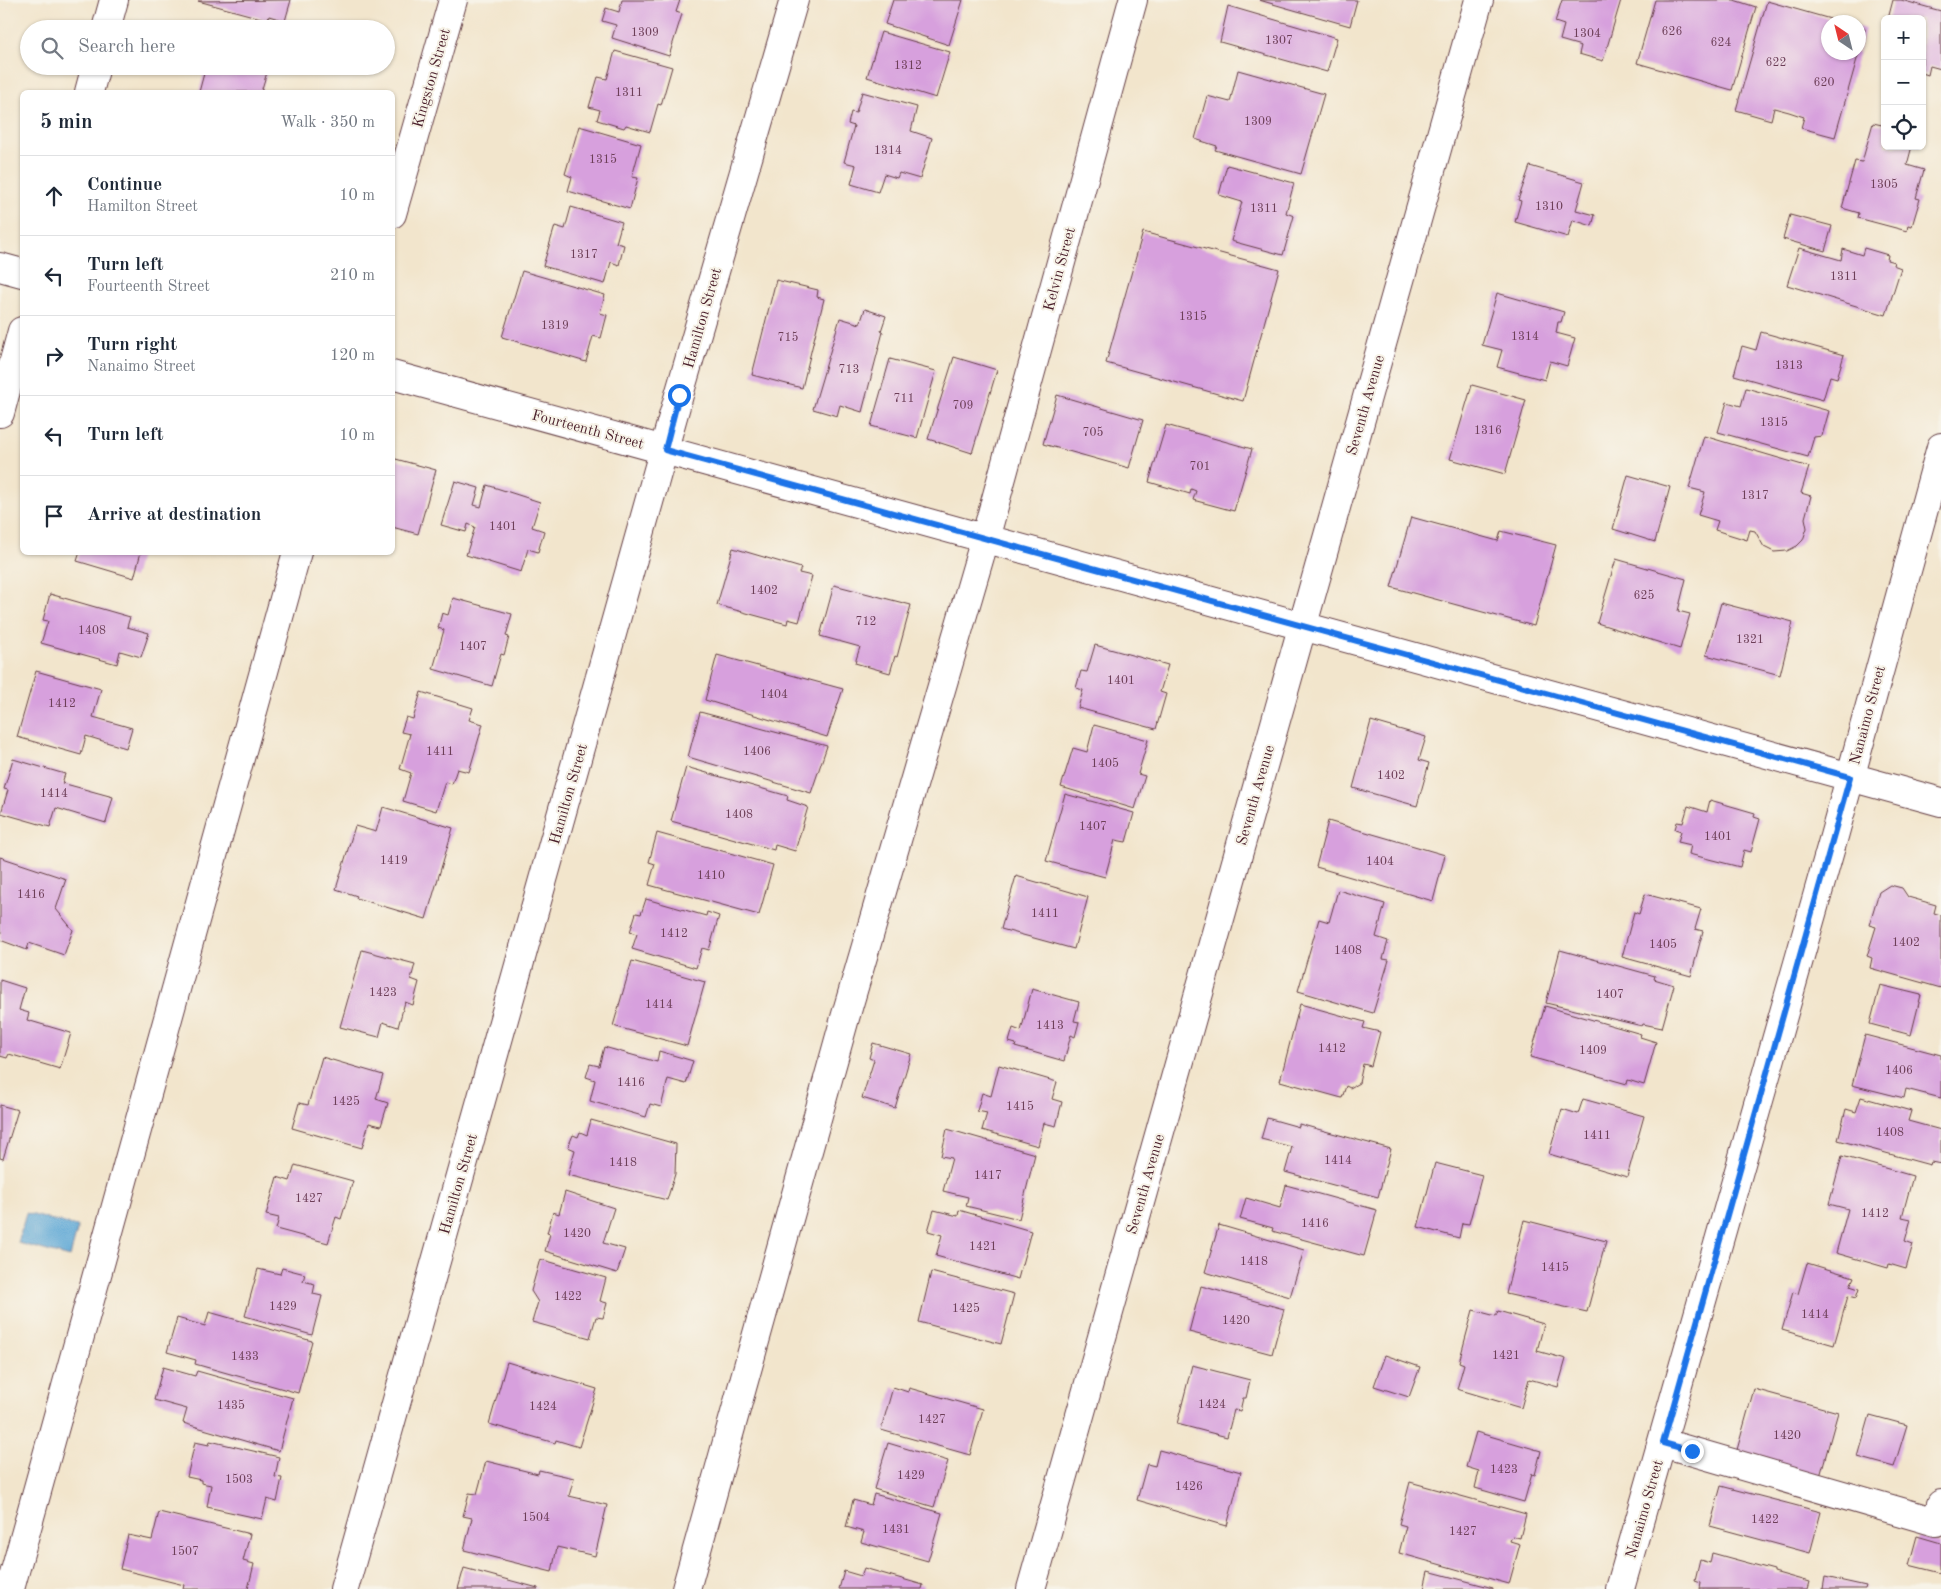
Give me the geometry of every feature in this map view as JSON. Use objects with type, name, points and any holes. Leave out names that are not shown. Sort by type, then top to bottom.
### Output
[{"type":"street","points":[[108,20],[114,0]]},
{"type":"street","name":"Kingston Street","points":[[395,203],[453,0]]},
{"type":"street","name":"Hamilton Street","points":[[344,1589],[665,450],[794,0]]},
{"type":"street","name":"Kelvin Street","points":[[686,1589],[845,1018],[985,539],[1132,0]]},
{"type":"street","name":"Seventh Avenue","points":[[1031,1589],[1479,0]]},
{"type":"street","points":[[90,90],[94,75]]},
{"type":"street","points":[[0,267],[20,272]]},
{"type":"street","points":[[0,413],[20,338]]},
{"type":"street","name":"Fourteenth Street","points":[[395,376],[1941,802]]},
{"type":"street","name":"Nanaimo Street","points":[[1620,1589],[1663,1443],[1941,447]]},
{"type":"street","points":[[10,1589],[296,555]]},
{"type":"street","points":[[1663,1443],[1936,1522],[1941,1504]]},
{"type":"water","points":[[26,1213],[78,1227],[70,1257],[18,1243]]},
{"type":"building","points":[[291,0],[285,20],[269,16],[268,20],[198,1]]},
{"type":"building","points":[[622,0],[680,0],[676,12],[682,14],[669,56],[612,38],[616,25],[602,21],[606,8],[619,12]]},
{"type":"building","points":[[893,0],[963,0],[949,45],[885,24]]},
{"type":"building","points":[[1259,0],[1357,0],[1350,26]]},
{"type":"building","points":[[1562,0],[1621,0],[1603,61],[1579,54],[1581,46],[1560,40],[1564,25],[1555,22]]},
{"type":"building","points":[[1655,0],[1734,0],[1756,7],[1732,90],[1637,63]]},
{"type":"building","points":[[1893,0],[1901,0],[1941,11],[1941,69],[1930,66],[1928,75],[1926,74],[1926,15],[1889,15]]},
{"type":"building","points":[[1767,1],[1821,16],[1821,60],[1857,60],[1835,137],[1801,128],[1804,117],[1789,112],[1774,108],[1771,120],[1736,110]]},
{"type":"building","points":[[1228,6],[1337,38],[1327,72],[1220,42]]},
{"type":"building","points":[[881,32],[950,52],[936,98],[867,77]]},
{"type":"building","points":[[615,51],[672,67],[661,105],[658,104],[650,132],[626,125],[624,128],[597,120],[600,110],[589,107],[598,77],[607,79]]},
{"type":"building","points":[[1238,70],[1324,94],[1301,174],[1215,150],[1217,146],[1195,139],[1207,96],[1230,102]]},
{"type":"building","points":[[204,75],[266,75],[262,90],[200,90]]},
{"type":"building","points":[[862,92],[917,107],[911,131],[932,138],[920,179],[899,173],[897,178],[884,174],[878,192],[851,184],[856,165],[844,162],[854,126],[848,124],[851,112],[856,113]]},
{"type":"building","points":[[1873,123],[1881,125],[1881,150],[1911,150],[1907,165],[1924,170],[1916,198],[1920,199],[1912,226],[1908,225],[1907,231],[1858,218],[1859,213],[1842,208],[1855,161],[1862,162]]},
{"type":"building","points":[[579,126],[641,144],[632,177],[638,178],[630,209],[568,191],[572,177],[565,174]]},
{"type":"building","points":[[1227,165],[1294,183],[1286,213],[1294,216],[1283,255],[1231,241],[1242,202],[1219,195]]},
{"type":"building","points":[[1530,166],[1584,182],[1576,210],[1595,215],[1592,226],[1573,220],[1568,237],[1515,222],[1521,201],[1518,200]]},
{"type":"building","points":[[571,207],[622,222],[616,243],[624,245],[619,265],[611,262],[605,284],[543,266],[555,226],[565,229]]},
{"type":"building","points":[[1790,215],[1832,226],[1825,251],[1783,239]]},
{"type":"building","points":[[1143,232],[1279,269],[1243,401],[1106,363]]},
{"type":"building","points":[[1799,248],[1841,260],[1843,249],[1862,255],[1864,248],[1888,255],[1887,260],[1894,262],[1893,265],[1901,268],[1886,315],[1787,285]]},
{"type":"building","points":[[522,271],[605,295],[600,313],[607,315],[601,338],[593,336],[586,362],[502,337]]},
{"type":"building","points":[[776,280],[818,290],[817,297],[824,299],[802,388],[752,375]]},
{"type":"building","points":[[1497,293],[1564,312],[1561,322],[1558,322],[1556,333],[1575,338],[1567,366],[1550,361],[1545,380],[1497,367],[1502,350],[1482,345]]},
{"type":"building","points":[[865,309],[886,316],[862,412],[840,405],[837,416],[813,409],[840,318],[860,324]]},
{"type":"building","points":[[1761,332],[1844,355],[1837,378],[1830,376],[1823,400],[1734,375],[1742,346],[1756,350]]},
{"type":"building","points":[[954,357],[997,370],[972,453],[928,439]]},
{"type":"building","points":[[890,359],[936,371],[917,438],[871,426]]},
{"type":"building","points":[[1472,385],[1526,400],[1505,474],[1450,459]]},
{"type":"building","points":[[1746,388],[1829,411],[1822,436],[1814,437],[1808,457],[1718,432],[1727,402],[1741,406]]},
{"type":"building","points":[[1057,395],[1143,420],[1129,468],[1043,444]]},
{"type":"building","points":[[1166,425],[1252,449],[1234,511],[1193,500],[1196,491],[1191,489],[1190,494],[1149,482]]},
{"type":"building","points":[[1704,436],[1809,467],[1801,493],[1811,496],[1805,518],[1807,528],[1803,540],[1797,546],[1787,551],[1774,552],[1764,547],[1755,531],[1750,530],[1747,540],[1715,530],[1718,521],[1698,515],[1705,492],[1689,488]]},
{"type":"building","points":[[395,459],[436,470],[418,534],[395,528]]},
{"type":"building","points":[[1628,475],[1670,487],[1655,542],[1613,529]]},
{"type":"building","points":[[455,481],[479,488],[474,505],[481,507],[487,485],[540,502],[532,527],[544,531],[538,552],[528,549],[521,572],[466,555],[475,527],[468,524],[466,532],[441,525]]},
{"type":"building","points":[[1411,517],[1498,541],[1501,531],[1556,545],[1534,626],[1391,587]]},
{"type":"building","points":[[733,548],[801,568],[799,573],[812,576],[799,622],[788,619],[787,624],[717,605]]},
{"type":"building","points":[[79,555],[140,555],[134,578],[77,561]]},
{"type":"building","points":[[1616,559],[1686,579],[1678,611],[1690,614],[1680,649],[1597,623]]},
{"type":"building","points":[[834,585],[911,605],[897,657],[895,656],[890,673],[855,663],[860,647],[820,636]]},
{"type":"building","points":[[50,594],[130,617],[127,627],[149,633],[141,657],[120,651],[117,664],[41,643],[48,621],[43,620]]},
{"type":"building","points":[[453,598],[512,614],[506,636],[509,637],[504,655],[501,654],[492,686],[433,669],[444,630],[438,628],[442,613],[448,615]]},
{"type":"building","points":[[1721,603],[1793,622],[1780,675],[1706,655]]},
{"type":"building","points":[[1095,645],[1168,665],[1160,692],[1166,694],[1156,729],[1078,708],[1083,690],[1076,688],[1081,671],[1087,672]]},
{"type":"building","points":[[717,655],[843,689],[827,737],[705,700]]},
{"type":"building","points":[[36,671],[101,689],[93,717],[132,728],[126,748],[86,736],[81,755],[17,737]]},
{"type":"building","points":[[421,692],[473,708],[469,720],[483,724],[469,772],[457,769],[452,784],[445,782],[436,811],[403,801],[411,773],[400,769],[410,734],[401,732],[406,717],[413,719]]},
{"type":"building","points":[[700,712],[827,746],[811,793],[688,757]]},
{"type":"building","points":[[1371,721],[1426,737],[1419,760],[1429,763],[1417,806],[1353,788]]},
{"type":"building","points":[[1094,725],[1148,740],[1138,774],[1145,776],[1135,809],[1061,787],[1073,748],[1087,752]]},
{"type":"building","points":[[13,759],[65,774],[62,783],[113,797],[106,823],[56,808],[50,827],[1,813],[8,790],[4,789]]},
{"type":"building","points":[[686,767],[788,796],[787,800],[808,807],[795,851],[775,845],[774,850],[671,821]]},
{"type":"building","points":[[1065,794],[1134,813],[1126,842],[1115,840],[1105,877],[1046,861]]},
{"type":"building","points":[[1710,800],[1755,813],[1754,817],[1760,819],[1751,852],[1744,850],[1740,867],[1689,854],[1691,845],[1678,842],[1681,831],[1675,829],[1677,822],[1683,823],[1688,806],[1707,812]]},
{"type":"building","points":[[383,807],[453,828],[426,919],[356,898],[357,896],[336,889],[355,826],[376,832]]},
{"type":"building","points":[[1328,821],[1445,855],[1433,901],[1316,867]]},
{"type":"building","points":[[657,833],[773,865],[759,915],[649,885],[655,864],[649,862]]},
{"type":"building","points":[[0,857],[66,879],[56,909],[73,930],[64,955],[29,943],[27,950],[0,940]]},
{"type":"building","points":[[1016,876],[1088,897],[1074,949],[1001,929]]},
{"type":"building","points":[[1890,885],[1902,888],[1908,897],[1936,905],[1934,913],[1941,915],[1941,988],[1870,968],[1872,958],[1867,956],[1876,927],[1869,925],[1879,892]]},
{"type":"building","points":[[1338,890],[1385,904],[1376,937],[1388,941],[1383,959],[1389,960],[1373,1013],[1298,991],[1319,919],[1329,922]]},
{"type":"building","points":[[1645,894],[1701,909],[1695,929],[1703,931],[1691,976],[1622,957],[1634,912],[1639,914]]},
{"type":"building","points":[[646,899],[706,916],[707,912],[719,916],[709,950],[702,948],[696,968],[632,949],[637,934],[630,932],[636,913],[641,914]]},
{"type":"building","points":[[362,950],[415,964],[411,979],[419,982],[413,1005],[405,1002],[398,1027],[383,1022],[379,1037],[340,1027]]},
{"type":"building","points":[[1560,950],[1655,976],[1654,979],[1674,985],[1662,1028],[1643,1024],[1642,1026],[1546,1003]]},
{"type":"building","points":[[632,961],[705,982],[687,1046],[613,1026]]},
{"type":"building","points":[[0,980],[25,988],[19,1010],[29,1013],[27,1020],[71,1033],[60,1069],[9,1054],[7,1058],[0,1056]]},
{"type":"building","points":[[1880,985],[1921,995],[1911,1035],[1870,1024]]},
{"type":"building","points":[[1032,989],[1079,1002],[1074,1021],[1079,1022],[1075,1037],[1071,1035],[1064,1061],[1015,1047],[1016,1044],[1009,1042],[1013,1028],[1021,1031]]},
{"type":"building","points":[[1300,1004],[1365,1022],[1363,1028],[1380,1032],[1371,1066],[1363,1064],[1359,1083],[1350,1088],[1346,1086],[1342,1098],[1280,1081]]},
{"type":"building","points":[[1545,1006],[1641,1034],[1640,1037],[1656,1042],[1644,1085],[1628,1080],[1627,1084],[1530,1057]]},
{"type":"building","points":[[1865,1035],[1941,1055],[1941,1098],[1906,1089],[1904,1098],[1852,1085]]},
{"type":"building","points":[[873,1043],[911,1054],[895,1108],[862,1098],[874,1060],[869,1058]]},
{"type":"building","points":[[604,1047],[657,1062],[659,1051],[693,1061],[686,1084],[668,1079],[661,1107],[650,1104],[646,1117],[590,1101],[595,1080],[586,1077],[590,1064],[599,1066]]},
{"type":"building","points":[[322,1057],[383,1075],[376,1099],[388,1103],[381,1126],[369,1123],[362,1148],[292,1128],[299,1103],[308,1105]]},
{"type":"building","points":[[999,1065],[1057,1082],[1052,1099],[1062,1102],[1056,1126],[1044,1123],[1038,1146],[982,1130],[987,1113],[977,1111],[982,1093],[991,1096]]},
{"type":"building","points":[[1861,1097],[1911,1111],[1908,1121],[1941,1130],[1941,1164],[1931,1162],[1930,1165],[1838,1140],[1846,1109],[1856,1112]]},
{"type":"building","points":[[1583,1099],[1644,1116],[1627,1177],[1549,1154],[1562,1109],[1578,1114]]},
{"type":"building","points":[[0,1105],[18,1110],[3,1159],[0,1158]]},
{"type":"building","points":[[1267,1118],[1299,1127],[1299,1124],[1391,1149],[1378,1197],[1285,1172],[1292,1147],[1261,1139]]},
{"type":"building","points":[[591,1120],[676,1144],[675,1174],[667,1200],[568,1175],[575,1150],[568,1147],[573,1135],[578,1137],[580,1132],[587,1135]]},
{"type":"building","points":[[947,1129],[1035,1154],[1019,1219],[966,1206],[968,1197],[943,1191],[952,1158],[941,1156]]},
{"type":"building","points":[[1842,1156],[1913,1176],[1902,1217],[1911,1219],[1905,1241],[1913,1244],[1906,1269],[1889,1264],[1888,1268],[1836,1253],[1848,1209],[1829,1204]]},
{"type":"building","points":[[1435,1163],[1482,1175],[1469,1224],[1462,1223],[1459,1238],[1418,1227]]},
{"type":"building","points":[[295,1165],[353,1181],[341,1219],[336,1217],[328,1243],[276,1229],[279,1218],[266,1215],[277,1177],[290,1181]]},
{"type":"building","points":[[1286,1185],[1377,1210],[1364,1256],[1272,1231],[1273,1228],[1240,1219],[1246,1198],[1280,1208]]},
{"type":"building","points":[[565,1192],[614,1208],[603,1243],[625,1249],[617,1273],[545,1251],[550,1234],[547,1233],[553,1212],[559,1214]]},
{"type":"building","points":[[934,1210],[958,1216],[959,1210],[1031,1231],[1018,1279],[936,1256],[942,1235],[928,1231]]},
{"type":"building","points":[[1524,1220],[1606,1241],[1587,1312],[1506,1294]]},
{"type":"building","points":[[1219,1225],[1304,1250],[1290,1297],[1205,1272]]},
{"type":"building","points":[[540,1259],[606,1278],[600,1301],[607,1303],[603,1318],[596,1317],[590,1338],[532,1322],[538,1302],[531,1291]]},
{"type":"building","points":[[1807,1263],[1854,1277],[1850,1286],[1859,1289],[1856,1298],[1848,1296],[1834,1345],[1782,1330],[1793,1292],[1798,1294]]},
{"type":"building","points":[[282,1268],[305,1274],[303,1281],[315,1284],[313,1294],[322,1296],[312,1335],[245,1316],[258,1269],[280,1274]]},
{"type":"building","points":[[931,1272],[1014,1294],[1001,1344],[919,1322]]},
{"type":"building","points":[[1201,1286],[1284,1309],[1272,1354],[1189,1332]]},
{"type":"building","points":[[1473,1310],[1496,1316],[1498,1311],[1544,1324],[1537,1351],[1566,1359],[1558,1387],[1529,1379],[1521,1408],[1457,1389],[1464,1364],[1459,1362]]},
{"type":"building","points":[[209,1312],[312,1341],[298,1393],[195,1364],[196,1360],[167,1352],[177,1318],[205,1326]]},
{"type":"building","points":[[1385,1355],[1420,1367],[1409,1397],[1374,1386]]},
{"type":"building","points":[[507,1362],[597,1389],[579,1447],[556,1440],[555,1443],[489,1424]]},
{"type":"building","points":[[1192,1365],[1250,1380],[1246,1398],[1243,1398],[1240,1411],[1234,1410],[1227,1437],[1177,1424]]},
{"type":"building","points":[[163,1367],[195,1376],[197,1371],[293,1398],[279,1451],[183,1423],[187,1409],[154,1400]]},
{"type":"building","points":[[893,1387],[908,1392],[909,1388],[983,1409],[970,1455],[881,1430]]},
{"type":"building","points":[[1754,1389],[1838,1412],[1819,1480],[1735,1457]]},
{"type":"building","points":[[1870,1415],[1907,1425],[1894,1467],[1858,1457]]},
{"type":"building","points":[[1476,1432],[1541,1451],[1535,1475],[1532,1474],[1524,1502],[1475,1488],[1479,1471],[1466,1467]]},
{"type":"building","points":[[210,1441],[279,1457],[275,1477],[282,1478],[277,1502],[267,1499],[262,1519],[207,1507],[211,1485],[201,1483],[201,1480],[187,1477],[195,1442],[209,1445]]},
{"type":"building","points":[[888,1443],[948,1461],[934,1507],[874,1489]]},
{"type":"building","points":[[1159,1450],[1241,1472],[1227,1526],[1137,1500],[1147,1464],[1155,1466]]},
{"type":"building","points":[[486,1461],[538,1474],[539,1470],[574,1478],[569,1496],[607,1505],[595,1556],[557,1547],[552,1572],[464,1550],[472,1518],[463,1516],[469,1493],[477,1494]]},
{"type":"building","points":[[1410,1482],[1526,1514],[1520,1538],[1512,1536],[1510,1541],[1520,1544],[1509,1584],[1399,1553],[1406,1526],[1399,1524]]},
{"type":"building","points":[[1721,1486],[1821,1512],[1810,1553],[1710,1526]]},
{"type":"building","points":[[874,1494],[942,1513],[928,1561],[861,1542],[864,1532],[846,1527],[853,1500],[871,1505]]},
{"type":"building","points":[[159,1512],[250,1534],[243,1561],[254,1564],[248,1589],[183,1589],[184,1585],[120,1569],[128,1535],[152,1540]]},
{"type":"building","points":[[1917,1536],[1941,1543],[1941,1573],[1909,1565]]},
{"type":"building","points":[[1712,1553],[1809,1582],[1807,1589],[1700,1589],[1701,1583],[1695,1581],[1700,1560],[1710,1563]]},
{"type":"building","points":[[464,1568],[538,1588],[538,1589],[458,1589]]},
{"type":"building","points":[[864,1568],[923,1585],[922,1589],[839,1589],[844,1571],[861,1576]]},
{"type":"building","points":[[1428,1571],[1493,1588],[1493,1589],[1424,1589]]},
{"type":"building","points":[[1825,1577],[1866,1586],[1865,1589],[1823,1589]]},
{"type":"route","points":[[679,395],[665,450],[1850,777],[1663,1443],[1692,1451]]}]
